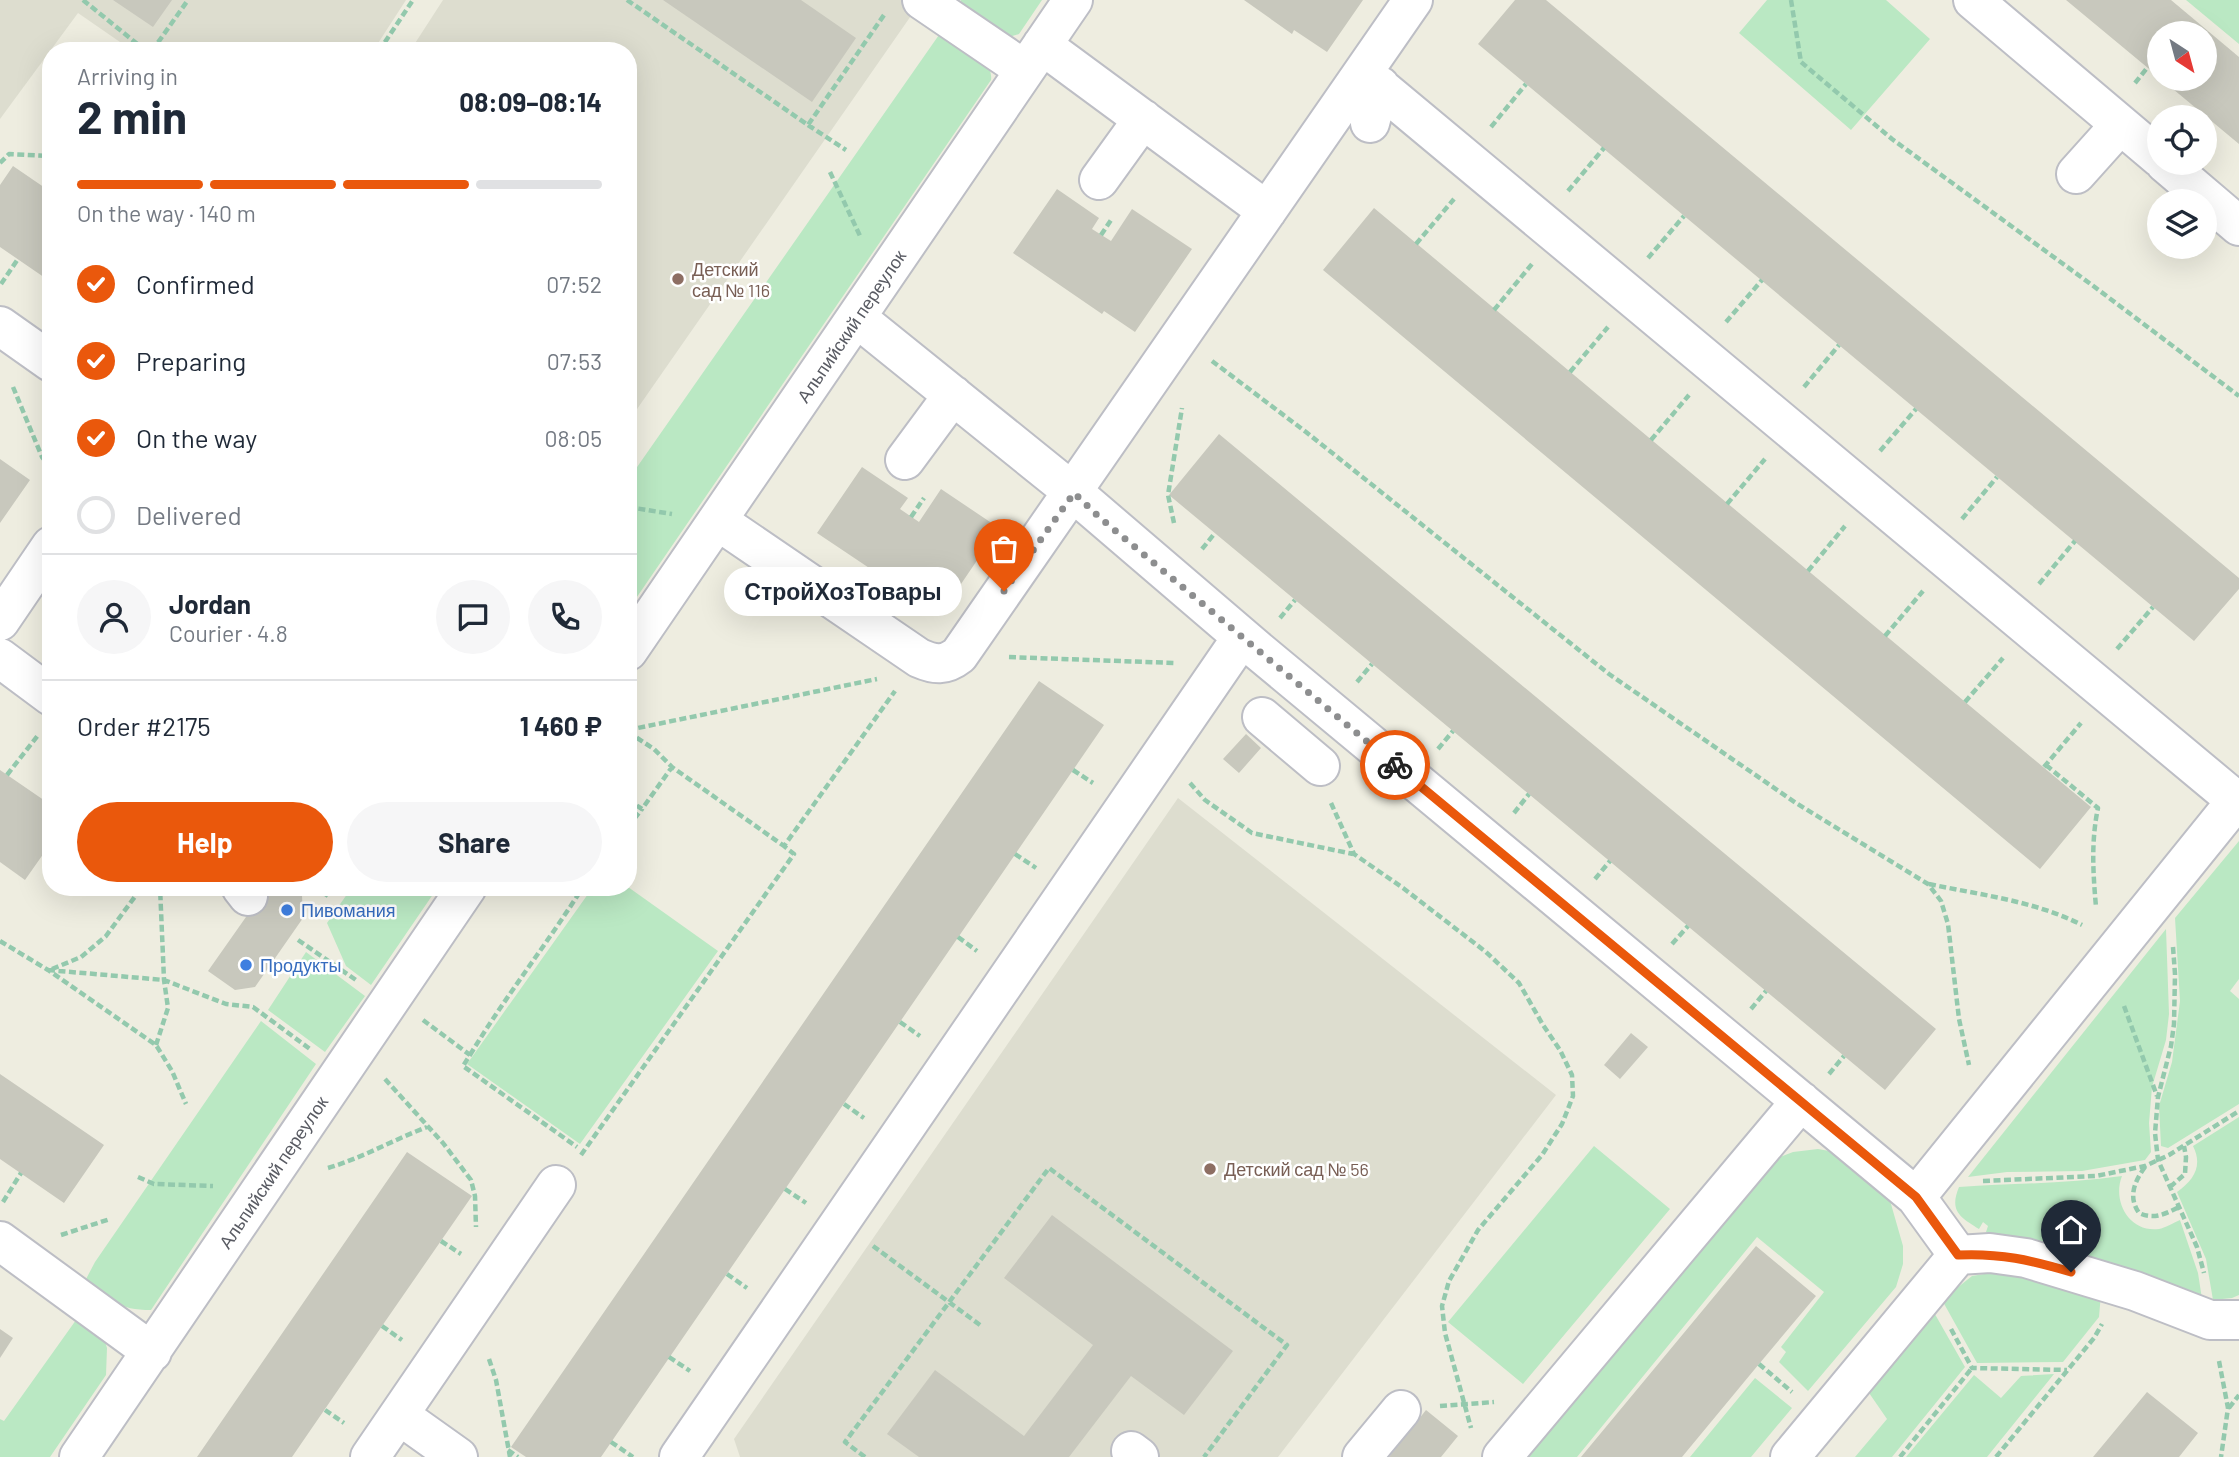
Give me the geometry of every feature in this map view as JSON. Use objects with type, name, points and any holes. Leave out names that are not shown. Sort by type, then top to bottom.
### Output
[{"type":"street","points":[[922,0],[1143,119],[1267,211]]},
{"type":"street","name":"Альпийский переулок","points":[[637,638],[1073,0]]},
{"type":"street","points":[[718,520],[919,658],[934,664],[950,662],[959,655],[1074,493],[1267,211],[1371,80],[1413,0]]},
{"type":"street","points":[[1973,0],[2147,147]]},
{"type":"street","points":[[1370,123],[1371,80]]},
{"type":"street","points":[[1371,80],[2238,802],[1925,1187]]},
{"type":"street","points":[[1099,180],[1143,119]]},
{"type":"street","points":[[2076,174],[2120,125]]},
{"type":"street","points":[[2179,175],[2239,226]]},
{"type":"street","points":[[857,318],[1074,493],[1099,517],[1224,675],[1323,705],[1801,1101],[1925,1187],[1958,1255]]},
{"type":"street","points":[[0,326],[42,356]]},
{"type":"street","points":[[905,460],[953,395]]},
{"type":"street","points":[[0,621],[42,559]]},
{"type":"street","points":[[0,659],[42,706]]},
{"type":"street","points":[[679,1457],[1162,753],[1224,675]]},
{"type":"street","points":[[1262,717],[1305,754],[1323,705]]},
{"type":"street","name":"Альпийский переулок","points":[[79,1457],[461,896]]},
{"type":"street","points":[[1502,1457],[1801,1101]]},
{"type":"street","points":[[370,1457],[410,1433],[473,1306],[556,1185]]},
{"type":"street","points":[[0,1241],[152,1352]]},
{"type":"street","points":[[1790,1457],[1958,1255],[1990,1254],[2026,1258],[2225,1320]]},
{"type":"street","points":[[1362,1457],[1401,1410]]},
{"type":"street","points":[[410,1433],[458,1457]]},
{"type":"path","points":[[83,0],[137,42]]},
{"type":"path","points":[[156,42],[188,0]]},
{"type":"path","points":[[385,42],[413,0]]},
{"type":"path","points":[[627,0],[846,150]]},
{"type":"path","points":[[1791,0],[1801,62],[1882,131],[2239,396]]},
{"type":"path","points":[[808,125],[886,11]]},
{"type":"path","points":[[1416,244],[1526,84]]},
{"type":"path","points":[[1494,310],[1604,149]]},
{"type":"path","points":[[0,163],[9,154],[42,156]]},
{"type":"path","points":[[1570,372],[1684,216]]},
{"type":"path","points":[[0,285],[18,259]]},
{"type":"path","points":[[1651,440],[1762,280]]},
{"type":"path","points":[[1181,337],[1306,432],[1609,674],[1796,803],[1928,884],[1941,901],[1948,924],[1959,1019],[1980,1118]]},
{"type":"path","points":[[1727,504],[1839,345]]},
{"type":"path","points":[[12,383],[42,457]]},
{"type":"path","points":[[1175,535],[1168,495],[1185,399]]},
{"type":"path","points":[[1808,571],[1916,409]]},
{"type":"path","points":[[1885,636],[1997,477]]},
{"type":"path","points":[[1965,702],[2075,541]]},
{"type":"path","points":[[2044,768],[2153,607]]},
{"type":"path","points":[[1006,657],[1224,675]]},
{"type":"path","points":[[637,729],[882,677]]},
{"type":"path","points":[[784,846],[901,683]]},
{"type":"path","points":[[7,775],[42,720]]},
{"type":"path","points":[[556,1185],[584,1152],[794,854],[672,767],[654,748],[637,737]]},
{"type":"path","points":[[1162,753],[1205,800],[1252,833],[1354,854],[1486,952],[1519,983],[1572,1075],[1573,1096],[1562,1124],[1542,1155],[1478,1230],[1449,1281],[1442,1306],[1445,1333],[1473,1433]]},
{"type":"path","points":[[1305,754],[1323,785],[1354,854]]},
{"type":"path","points":[[637,815],[672,767]]},
{"type":"path","points":[[637,806],[642,809]]},
{"type":"path","points":[[1928,884],[2034,906],[2064,916],[2120,946]]},
{"type":"path","points":[[48,970],[81,957],[106,936],[135,896]]},
{"type":"path","points":[[156,1045],[168,1008],[160,896]]},
{"type":"path","points":[[577,896],[525,974],[507,995],[463,1066],[584,1152]]},
{"type":"path","points":[[2158,898],[2171,923],[2175,987],[2171,1046],[2156,1113],[2158,1160],[2225,1320],[2228,1408],[2221,1457]]},
{"type":"path","points":[[298,940],[363,986]]},
{"type":"path","points":[[0,941],[48,970],[156,1045],[172,1071],[186,1104]]},
{"type":"path","points":[[48,970],[164,980],[226,1004],[253,1007]]},
{"type":"path","points":[[418,1016],[470,1055]]},
{"type":"path","points":[[377,1072],[427,1126],[471,1180],[475,1196],[477,1234]]},
{"type":"path","points":[[1925,1187],[2021,1178],[2096,1176],[2145,1166],[2184,1146],[2239,1111]]},
{"type":"path","points":[[318,1171],[354,1160],[427,1126]]},
{"type":"path","points":[[2169,1187],[2185,1174],[2184,1146]]},
{"type":"path","points":[[2145,1166],[2132,1195],[2139,1213],[2148,1218],[2155,1217],[2179,1207]]},
{"type":"path","points":[[865,1457],[845,1442],[1049,1168],[1287,1345],[1204,1457]]},
{"type":"path","points":[[0,1207],[21,1174]]},
{"type":"path","points":[[92,1225],[110,1219]]},
{"type":"path","points":[[870,1244],[980,1325]]},
{"type":"path","points":[[1996,1457],[2094,1338],[2105,1319],[2116,1285]]},
{"type":"path","points":[[1931,1287],[1972,1368]]},
{"type":"path","points":[[473,1306],[496,1380],[510,1457]]},
{"type":"path","points":[[1972,1368],[2067,1370]]},
{"type":"path","points":[[1900,1457],[1972,1368]]},
{"type":"path","points":[[2228,1408],[2239,1395]]},
{"type":"path","points":[[1401,1410],[1534,1399],[1548,1401]]},
{"type":"path","points":[[611,1442],[633,1457]]},
{"type":"path","points":[[508,1450],[518,1457]]},
{"type":"shaded area","points":[[0,0],[406,0],[379,42],[120,42],[78,13],[57,42],[42,42],[42,62],[0,119]]},
{"type":"shaded area","name":"Детский сад № 116","points":[[443,0],[922,0],[637,409],[637,42],[416,42]]},
{"type":"shaded area","name":"Детский сад № 56","points":[[1178,798],[1556,1095],[1278,1457],[740,1457],[734,1439]]},
{"type":"green space","points":[[961,0],[1042,0],[1019,34],[1009,37],[957,6]]},
{"type":"green space","points":[[1767,0],[1886,0],[1930,39],[1851,130],[1739,33]]},
{"type":"green space","points":[[2186,0],[2239,0],[2239,44],[2217,26],[2217,21],[2211,21]]},
{"type":"green space","points":[[941,32],[981,57],[987,64],[991,80],[637,597],[637,467]]},
{"type":"green space","points":[[2239,841],[2239,979],[2230,991],[2239,999],[2239,1104],[2168,1148],[2161,1146],[2159,1106],[2172,1062],[2180,1001],[2175,918]]},
{"type":"green space","points":[[637,893],[718,951],[580,1144],[467,1064],[587,896],[637,896]]},
{"type":"green space","points":[[346,896],[432,896],[371,985],[346,966],[327,923]]},
{"type":"green space","points":[[2166,929],[2169,1014],[2166,1040],[2152,1087],[2149,1123],[2151,1152],[2145,1160],[2082,1171],[2007,1172],[1968,1177]]},
{"type":"green space","points":[[306,952],[365,996],[325,1052],[268,1010]]},
{"type":"green space","points":[[261,1021],[316,1064],[151,1310],[115,1303],[85,1281],[95,1262]]},
{"type":"green space","points":[[2239,1117],[2239,1295],[2213,1300],[2206,1259],[2177,1192],[2188,1183],[2195,1172],[2197,1160],[2193,1146]]},
{"type":"green space","points":[[1594,1146],[1670,1209],[1523,1384],[1448,1322]]},
{"type":"green space","points":[[1818,1149],[1835,1152],[1889,1197],[1903,1246],[1903,1264],[1896,1287],[1808,1391],[1779,1362],[1786,1352],[1781,1347],[1824,1292],[1757,1237],[1577,1457],[1519,1457],[1772,1160],[1793,1152]]},
{"type":"green space","points":[[2122,1176],[2119,1186],[2121,1205],[2131,1221],[2148,1229],[2159,1229],[2180,1220],[2198,1273],[2202,1299],[1986,1232],[1988,1226],[1983,1222],[1979,1229],[1962,1217],[1956,1208],[1959,1187]]},
{"type":"green space","points":[[1996,1272],[2020,1273],[2101,1293],[2099,1317],[2063,1362],[1977,1363],[1942,1300],[1972,1276]]},
{"type":"green space","points":[[1932,1309],[1965,1367],[1892,1457],[1855,1457],[1887,1419],[1867,1390]]},
{"type":"green space","points":[[81,1313],[103,1335],[107,1348],[106,1375],[50,1457],[0,1457],[0,1419],[4,1421]]},
{"type":"green space","points":[[2054,1374],[1987,1457],[1906,1457],[1974,1375],[2001,1398],[2021,1376]]},
{"type":"green space","points":[[1755,1378],[1792,1408],[1751,1457],[1690,1457]]},
{"type":"building","points":[[113,0],[172,0],[153,27]]},
{"type":"building","points":[[663,0],[801,0],[856,38],[812,102]]},
{"type":"building","points":[[1244,0],[1363,0],[1327,52],[1294,30],[1292,34]]},
{"type":"building","points":[[1515,0],[1546,0],[2239,578],[2239,589],[2194,641],[1478,44]]},
{"type":"building","points":[[2066,0],[2171,0],[2196,21],[2147,21],[2147,67]]},
{"type":"building","points":[[2217,39],[2239,57],[2239,144],[2217,126],[2217,105],[2192,105],[2175,91],[2217,91]]},
{"type":"building","points":[[13,166],[42,186],[42,276],[0,247],[0,185]]},
{"type":"building","points":[[1057,189],[1099,218],[1092,229],[1111,241],[1132,209],[1192,249],[1135,332],[1104,311],[1102,314],[1013,253]]},
{"type":"building","points":[[1374,208],[2091,807],[2040,869],[1323,270]]},
{"type":"building","points":[[1219,434],[1936,1029],[1885,1090],[1169,495]]},
{"type":"building","points":[[0,459],[30,480],[0,523]]},
{"type":"building","points":[[862,467],[908,498],[900,509],[919,522],[941,489],[999,528],[942,612],[910,590],[908,594],[817,533]]},
{"type":"building","points":[[1039,681],[1104,725],[601,1457],[526,1457],[511,1447]]},
{"type":"building","points":[[1246,734],[1261,748],[1239,773],[1223,759]]},
{"type":"building","points":[[0,770],[42,799],[42,856],[25,880],[0,862]]},
{"type":"building","points":[[261,896],[302,896],[303,918],[255,987],[235,990],[208,971]]},
{"type":"building","points":[[1631,1033],[1648,1047],[1620,1079],[1604,1065]]},
{"type":"building","points":[[0,1074],[104,1145],[64,1203],[0,1159]]},
{"type":"building","points":[[407,1152],[472,1196],[292,1457],[197,1457]]},
{"type":"building","points":[[1052,1215],[1233,1351],[1184,1415],[1131,1376],[1069,1457],[919,1457],[887,1434],[935,1370],[1024,1436],[1093,1345],[1004,1278]]},
{"type":"building","points":[[1756,1246],[1816,1296],[1682,1457],[1581,1457]]},
{"type":"building","points":[[0,1329],[13,1338],[0,1358]]},
{"type":"building","points":[[2147,1392],[2198,1433],[2179,1457],[2093,1457]]},
{"type":"building","points":[[1426,1410],[1458,1436],[1441,1457],[1389,1457]]},
{"type":"way so far","points":[[1004,591],[1074,493],[1099,517],[1395,765]]},
{"type":"place","name":"Детский сад № 116","points":[[678,279]]},
{"type":"place","name":"СтройХозТовары","points":[[1004,591]]},
{"type":"place","name":"Пивомания","points":[[287,910]]},
{"type":"place","name":"Продукты","points":[[246,965]]},
{"type":"place","name":"Детский сад № 56","points":[[1210,1169]]},
{"type":"route","points":[[1395,765],[1916,1197],[1958,1255],[1990,1254],[2026,1258],[2071,1272]]}]
